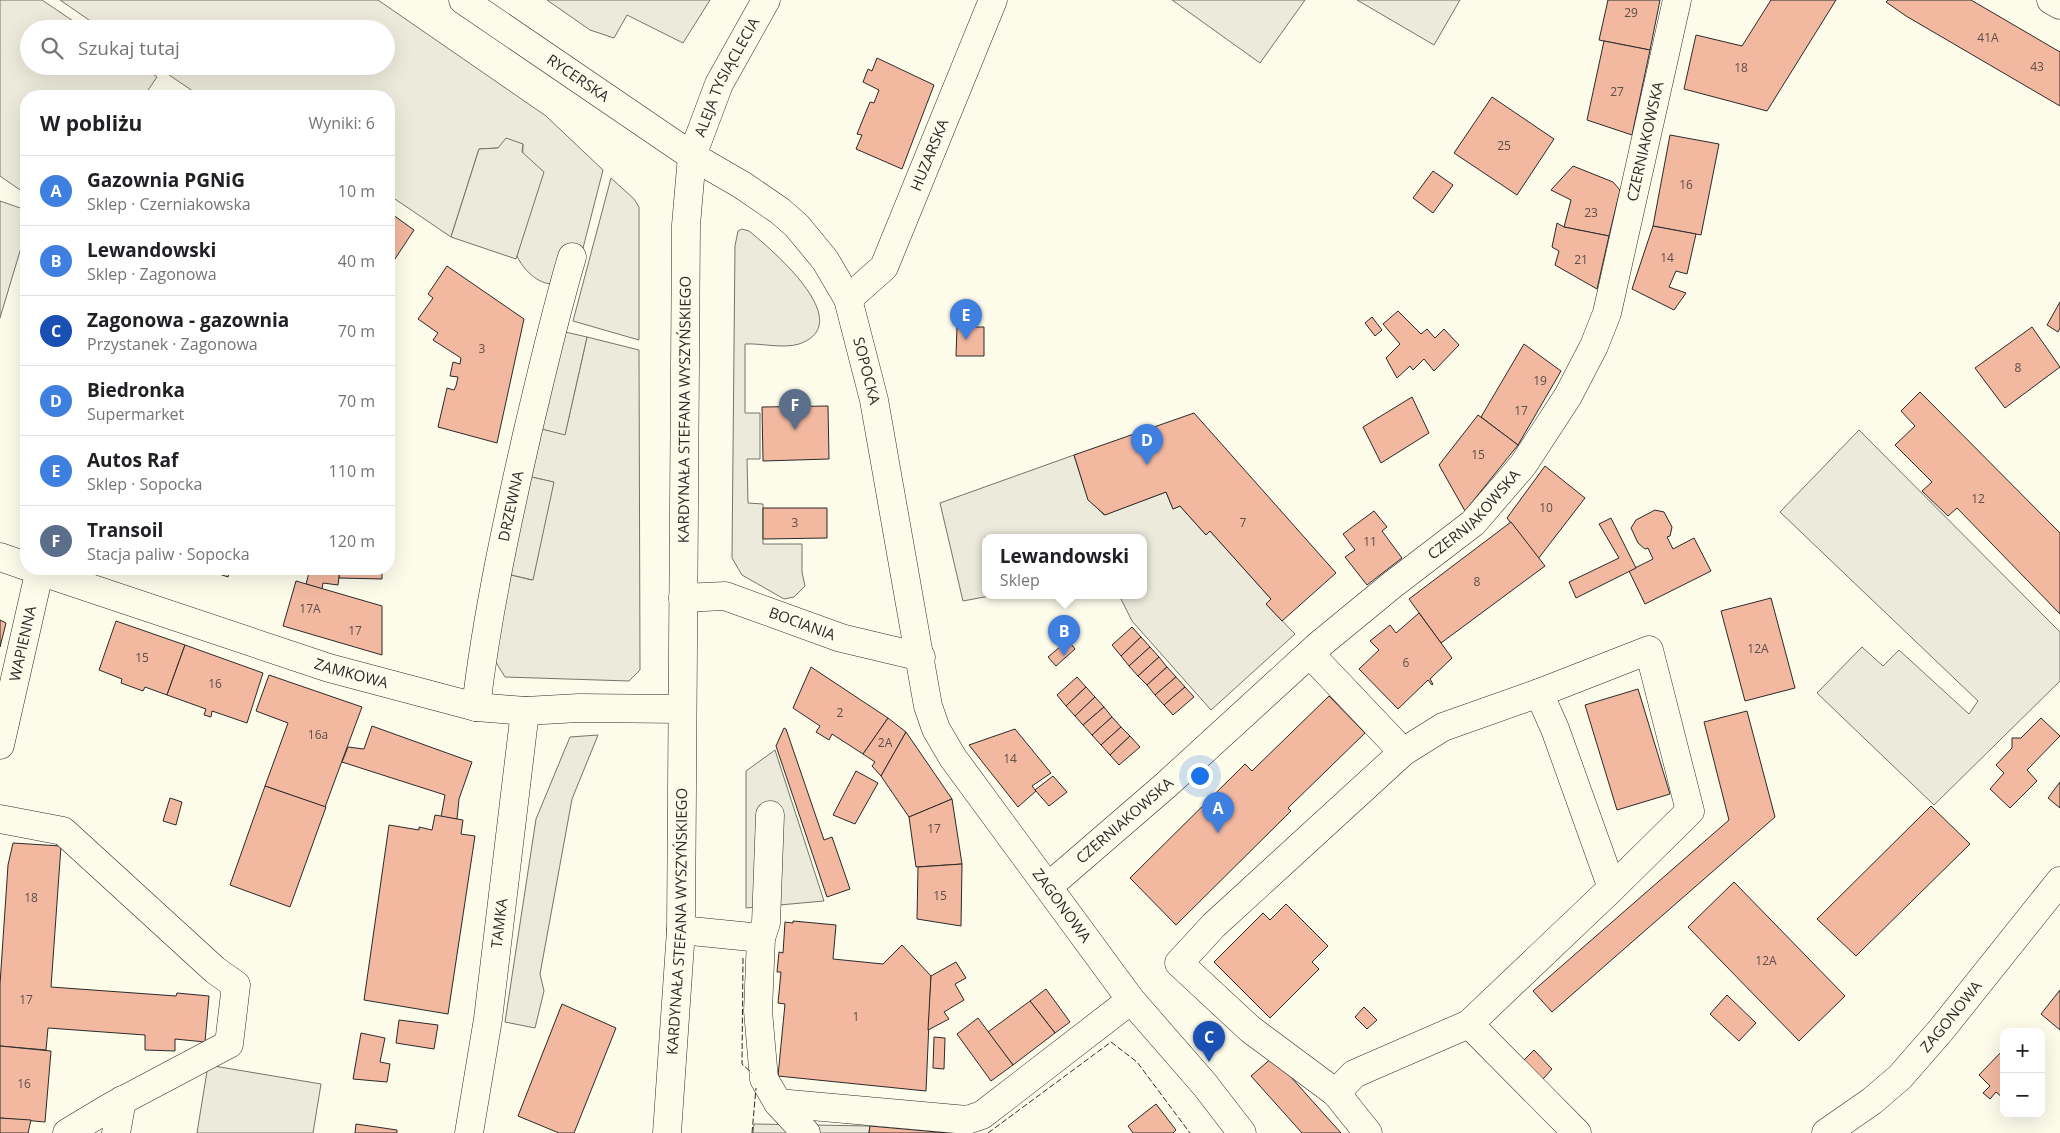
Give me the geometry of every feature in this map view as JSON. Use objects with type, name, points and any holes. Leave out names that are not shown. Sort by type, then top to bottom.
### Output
[{"type":"street","name":"RYCERSKA","points":[[463,0],[692,156]]},
{"type":"street","name":"ALEJA TYSIĄCLECIA","points":[[692,156],[719,84],[766,0]]},
{"type":"street","name":"HUZARSKA","points":[[848,299],[884,267],[993,0]]},
{"type":"street","name":"CZERNIAKOWSKA","points":[[1048,886],[1166,785],[1310,654],[1392,585],[1474,523],[1523,465],[1568,396],[1594,346],[1607,313],[1677,0]]},
{"type":"street","points":[[2051,0],[2060,5]]},
{"type":"street","name":"SOPOCKA","points":[[692,156],[742,185],[780,211],[797,226],[825,260],[848,299],[874,400],[921,657]]},
{"type":"street","name":"KARDYNAŁA STEFANA WYSZYŃSKIEGO","points":[[668,1133],[681,930],[681,710],[686,225],[692,156]]},
{"type":"street","name":"DRZEWNA","points":[[476,707],[483,650],[503,538],[557,307],[572,257]]},
{"type":"street","name":"ZAMKOWA","points":[[0,557],[20,564]]},
{"type":"street","name":"WAPIENNA","points":[[0,745],[34,575]]},
{"type":"street","name":"ZAMKOWA","points":[[53,575],[329,668],[476,707],[525,711],[579,708],[681,710]]},
{"type":"street","name":"BOCIANIA","points":[[683,598],[726,596],[841,638],[921,657]]},
{"type":"street","points":[[1336,1092],[1354,1074],[1469,1024],[1690,811],[1649,650],[1444,727],[1403,752],[1214,925],[1179,963],[1250,1029],[1336,1092],[1368,1133]]},
{"type":"street","points":[[1310,654],[1403,752]]},
{"type":"street","name":"ZAGONOWA","points":[[921,657],[928,706],[936,729],[953,758],[1131,1000],[1205,1085],[1242,1133]]},
{"type":"street","points":[[1539,692],[1555,729],[1612,888]]},
{"type":"street","name":"TAMKA","points":[[469,1133],[488,1019],[525,711]]},
{"type":"street","points":[[770,815],[766,923],[761,938],[758,1011],[764,1079],[778,1103],[806,1133]]},
{"type":"street","points":[[0,819],[63,831],[216,970],[236,985],[230,1044],[122,1100],[67,1133]]},
{"type":"street","name":"ZAGONOWA","points":[[1826,1133],[1900,1077],[1941,1030],[2060,881]]},
{"type":"street","points":[[681,930],[761,938]]},
{"type":"street","points":[[778,1103],[967,1120],[982,1115],[1131,1000]]},
{"type":"street","points":[[1469,1024],[1577,1133]]},
{"type":"street","points":[[116,1133],[122,1100]]},
{"type":"shaded area","points":[[0,0],[42,0],[72,20],[20,20],[20,75],[154,75],[157,77],[148,90],[20,90],[20,190],[0,176]]},
{"type":"shaded area","points":[[60,0],[378,0],[546,116],[603,170],[582,252],[553,284],[536,279],[527,271],[517,256],[520,244],[523,144],[504,143],[498,148],[479,149],[451,237],[395,199],[395,90],[191,90],[169,75],[395,75],[395,20],[89,20]]},
{"type":"shaded area","points":[[547,0],[710,0],[683,43],[627,15],[614,38],[590,30]]},
{"type":"shaded area","points":[[1172,0],[1305,0],[1260,63]]},
{"type":"shaded area","points":[[1357,0],[1460,0],[1434,45]]},
{"type":"shaded area","points":[[506,138],[523,144],[522,152],[544,172],[516,259],[451,237],[479,149],[498,148]]},
{"type":"shaded area","points":[[611,178],[634,199],[639,207],[639,340],[573,321]]},
{"type":"shaded area","points":[[0,201],[20,208],[20,251],[0,318]]},
{"type":"shaded area","points":[[742,229],[749,231],[775,253],[805,286],[815,304],[820,320],[815,334],[799,344],[786,346],[745,344],[745,413],[760,413],[760,459],[747,459],[748,503],[763,504],[763,544],[802,544],[802,572],[805,586],[794,597],[784,599],[742,575],[732,558],[735,246],[738,231]]},
{"type":"shaded area","points":[[561,331],[587,337],[565,435],[538,428]]},
{"type":"shaded area","points":[[587,337],[639,350],[640,670],[629,681],[505,677],[494,659],[507,574],[532,580],[553,482],[527,476],[538,428],[565,434]]},
{"type":"shaded area","points":[[1859,430],[2060,632],[2060,681],[1934,805],[1817,693],[1862,647],[1883,666],[1899,650],[1969,714],[1978,701],[1780,512]]},
{"type":"shaded area","points":[[1074,455],[1088,499],[1104,515],[1166,492],[1173,509],[1180,506],[1206,535],[1210,531],[1271,599],[1266,604],[1295,634],[1211,710],[1132,621],[1121,599],[1147,599],[1147,534],[982,534],[982,597],[963,601],[940,503]]},
{"type":"shaded area","points":[[527,476],[554,482],[533,580],[507,574]]},
{"type":"shaded area","points":[[598,735],[572,799],[540,974],[544,991],[535,1028],[505,1022],[536,819],[570,737]]},
{"type":"shaded area","points":[[775,750],[824,901],[746,908],[746,771]]},
{"type":"shaded area","points":[[208,1065],[321,1084],[313,1133],[197,1133]]},
{"type":"shaded area","points":[[754,1124],[870,1126],[869,1133],[753,1133]]},
{"type":"building","points":[[1608,0],[1660,0],[1650,50],[1599,40]]},
{"type":"building","points":[[1771,0],[1836,0],[1767,111],[1684,89],[1696,35],[1742,46]]},
{"type":"building","points":[[1888,0],[1971,0],[2060,52],[2060,106],[1906,16],[1886,2]]},
{"type":"building","points":[[1604,41],[1650,50],[1632,135],[1587,120]]},
{"type":"building","points":[[877,58],[934,85],[902,169],[856,149],[862,135],[857,134],[870,102],[874,103],[879,90],[863,82],[868,69],[872,71]]},
{"type":"building","points":[[1492,97],[1554,139],[1517,195],[1454,153]]},
{"type":"building","points":[[1670,135],[1719,144],[1701,235],[1653,226]]},
{"type":"building","points":[[1573,166],[1613,182],[1620,190],[1609,236],[1564,227],[1571,200],[1551,190]]},
{"type":"building","points":[[1433,171],[1453,185],[1433,213],[1413,198]]},
{"type":"building","points":[[395,216],[414,230],[395,259]]},
{"type":"building","points":[[1557,223],[1564,227],[1609,236],[1597,289],[1555,265],[1559,251],[1552,247]]},
{"type":"building","points":[[1653,226],[1696,234],[1687,274],[1676,271],[1669,287],[1686,293],[1674,310],[1632,289]]},
{"type":"building","points":[[447,266],[524,319],[497,443],[438,427],[447,388],[454,390],[456,386],[458,377],[450,376],[453,362],[460,364],[461,358],[433,340],[438,333],[418,319],[433,298],[428,294]]},
{"type":"building","points":[[2060,302],[2060,328],[2058,332],[2047,325]]},
{"type":"building","points":[[1398,311],[1421,334],[1427,329],[1435,338],[1444,329],[1459,345],[1434,371],[1424,359],[1413,370],[1410,366],[1397,378],[1386,358],[1400,344],[1383,324]]},
{"type":"building","points":[[1372,317],[1382,330],[1375,336],[1365,323]]},
{"type":"building","points":[[957,327],[984,327],[984,356],[956,356]]},
{"type":"building","points":[[2032,327],[2060,367],[2005,408],[1975,368]]},
{"type":"building","points":[[1524,344],[1561,371],[1518,445],[1481,417]]},
{"type":"building","points":[[1920,392],[2060,533],[2060,614],[1957,508],[1948,516],[1922,491],[1932,482],[1895,445],[1915,426],[1901,411]]},
{"type":"building","points":[[1412,397],[1429,433],[1381,463],[1363,427]]},
{"type":"building","points":[[828,406],[829,459],[763,461],[762,407]]},
{"type":"building","points":[[1194,413],[1336,573],[1282,621],[1266,604],[1271,599],[1210,531],[1206,535],[1180,506],[1173,509],[1166,492],[1105,515],[1088,500],[1074,455]]},
{"type":"building","points":[[1478,415],[1518,445],[1465,511],[1439,465]]},
{"type":"building","points":[[1545,466],[1585,498],[1538,559],[1507,518]]},
{"type":"building","points":[[763,508],[827,508],[827,538],[763,539]]},
{"type":"building","points":[[1655,510],[1664,512],[1672,527],[1670,536],[1667,537],[1673,549],[1694,538],[1711,571],[1645,604],[1629,571],[1653,559],[1648,548],[1645,549],[1638,543],[1631,528],[1636,520]]},
{"type":"building","points":[[1374,511],[1387,527],[1382,531],[1402,558],[1367,585],[1345,557],[1355,550],[1343,534]]},
{"type":"building","points":[[1611,518],[1636,568],[1576,598],[1569,582],[1619,558],[1599,524]]},
{"type":"building","points":[[1511,522],[1545,566],[1441,643],[1409,599]]},
{"type":"building","points":[[308,575],[339,575],[338,585],[323,583],[322,589],[306,584]]},
{"type":"building","points":[[339,575],[382,575],[382,579],[339,578]]},
{"type":"building","points":[[296,581],[382,606],[382,655],[283,626]]},
{"type":"building","points":[[1771,598],[1795,688],[1745,701],[1721,611]]},
{"type":"building","points":[[1419,613],[1452,658],[1430,679],[1432,685],[1428,680],[1398,709],[1359,669],[1379,650],[1370,641],[1390,625],[1396,633]]},
{"type":"building","points":[[0,620],[6,623],[0,647]]},
{"type":"building","points":[[116,621],[185,645],[167,695],[145,687],[143,691],[121,683],[122,679],[99,670]]},
{"type":"building","points":[[1132,627],[1141,637],[1121,656],[1112,645]]},
{"type":"building","points":[[1141,637],[1150,647],[1129,666],[1121,656]]},
{"type":"building","points":[[1068,640],[1075,649],[1056,666],[1048,657]]},
{"type":"building","points":[[185,645],[263,673],[247,723],[212,711],[211,717],[204,715],[206,709],[167,695]]},
{"type":"building","points":[[1150,647],[1159,657],[1138,676],[1129,666]]},
{"type":"building","points":[[1159,657],[1167,667],[1147,685],[1138,676]]},
{"type":"building","points":[[811,667],[888,718],[863,754],[832,734],[829,740],[816,732],[820,726],[793,708]]},
{"type":"building","points":[[1167,667],[1176,677],[1155,695],[1147,685]]},
{"type":"building","points":[[269,675],[362,707],[325,807],[265,786],[288,723],[256,711]]},
{"type":"building","points":[[1077,677],[1086,687],[1066,706],[1057,695]]},
{"type":"building","points":[[1176,677],[1185,687],[1164,705],[1155,695]]},
{"type":"building","points":[[1086,687],[1095,697],[1075,716],[1066,706]]},
{"type":"building","points":[[1185,687],[1194,697],[1173,715],[1164,705]]},
{"type":"building","points":[[1638,689],[1670,794],[1617,810],[1585,705]]},
{"type":"building","points":[[1329,696],[1365,733],[1288,808],[1291,811],[1176,925],[1130,878],[1245,764],[1252,771]]},
{"type":"building","points":[[1095,697],[1104,707],[1083,725],[1075,716]]},
{"type":"building","points":[[1104,707],[1112,717],[1092,735],[1083,725]]},
{"type":"building","points":[[1747,711],[1775,817],[1552,1012],[1533,991],[1729,820],[1704,722]]},
{"type":"building","points":[[1112,717],[1121,727],[1101,745],[1092,735]]},
{"type":"building","points":[[888,718],[906,732],[881,776],[872,766],[875,762],[863,754]]},
{"type":"building","points":[[2041,718],[2060,736],[2027,770],[2037,781],[2010,808],[1990,789],[2004,773],[1996,765],[2012,748],[2012,738],[2021,738]]},
{"type":"building","points":[[372,726],[472,762],[459,799],[457,819],[441,817],[445,795],[342,762],[348,747],[364,749]]},
{"type":"building","points":[[1121,727],[1130,736],[1110,755],[1101,745]]},
{"type":"building","points":[[784,728],[786,729],[824,840],[832,837],[850,889],[827,897],[776,746]]},
{"type":"building","points":[[1015,729],[1051,773],[1032,786],[1036,791],[1018,807],[969,745]]},
{"type":"building","points":[[906,732],[952,799],[909,817],[881,776]]},
{"type":"building","points":[[1130,736],[1140,747],[1119,765],[1110,755]]},
{"type":"building","points":[[856,771],[878,783],[855,824],[833,815]]},
{"type":"building","points":[[1053,776],[1067,792],[1049,806],[1035,790]]},
{"type":"building","points":[[2060,782],[2060,808],[2048,798]]},
{"type":"building","points":[[265,786],[326,807],[290,907],[230,885]]},
{"type":"building","points":[[170,798],[182,802],[176,825],[163,821]]},
{"type":"building","points":[[952,799],[962,864],[916,867],[909,817]]},
{"type":"building","points":[[1931,806],[1970,844],[1856,956],[1817,919]]},
{"type":"building","points":[[435,815],[463,820],[461,834],[475,836],[448,1014],[364,1000],[389,825],[419,830],[419,827],[432,830]]},
{"type":"building","points":[[13,843],[61,846],[51,987],[176,996],[177,993],[209,996],[205,1042],[175,1039],[175,1051],[145,1050],[145,1035],[48,1028],[46,1050],[0,1046],[0,984],[8,865]]},
{"type":"building","points":[[962,864],[961,926],[917,919],[918,867]]},
{"type":"building","points":[[1734,882],[1845,996],[1799,1041],[1688,927]]},
{"type":"building","points":[[1286,904],[1328,946],[1312,962],[1319,969],[1270,1018],[1214,962],[1263,913],[1270,920]]},
{"type":"building","points":[[793,921],[836,925],[833,959],[883,964],[902,945],[931,976],[926,1091],[778,1076],[785,1004],[778,1003],[781,972],[777,972],[779,952],[783,953],[785,922],[793,923]]},
{"type":"building","points":[[956,962],[966,978],[955,984],[964,1000],[944,1012],[949,1019],[928,1030],[931,976]]},
{"type":"building","points":[[1046,989],[1070,1022],[1055,1033],[1030,1001]]},
{"type":"building","points":[[2060,990],[2060,1030],[2041,1014]]},
{"type":"building","points":[[1727,995],[1756,1023],[1739,1041],[1710,1014]]},
{"type":"building","points":[[1030,1001],[1055,1033],[1013,1065],[988,1032]]},
{"type":"building","points":[[562,1004],[616,1028],[574,1133],[559,1133],[518,1116]]},
{"type":"building","points":[[1364,1007],[1377,1020],[1367,1029],[1355,1017]]},
{"type":"building","points":[[978,1018],[1013,1065],[991,1081],[957,1034]]},
{"type":"building","points":[[399,1020],[438,1025],[434,1049],[396,1043]]},
{"type":"building","points":[[361,1033],[385,1038],[380,1062],[390,1064],[387,1082],[353,1079]]},
{"type":"building","points":[[934,1037],[945,1038],[944,1069],[933,1068]]},
{"type":"building","points":[[0,1046],[51,1051],[45,1122],[0,1118]]},
{"type":"building","points":[[1534,1050],[1552,1069],[1543,1079],[1524,1060]]},
{"type":"building","points":[[2000,1053],[2000,1096],[1996,1092],[1990,1099],[1983,1093],[1990,1086],[1979,1075]]},
{"type":"building","points":[[1273,1057],[1341,1133],[1302,1133],[1251,1076]]},
{"type":"building","points":[[1156,1104],[1176,1130],[1173,1133],[1133,1133],[1128,1126]]},
{"type":"building","points":[[0,1118],[31,1120],[28,1133],[0,1133]]},
{"type":"building","points":[[356,1124],[397,1130],[397,1133],[355,1133]]},
{"type":"building","points":[[870,1126],[949,1133],[869,1133]]},
{"type":"fence","points":[[743,958],[742,1064],[752,1073]]},
{"type":"fence","points":[[988,1133],[1111,1042],[1137,1062],[1190,1133]]},
{"type":"fence","points":[[752,1133],[756,1088]]},
{"type":"place","name":"Autos Raf","points":[[966,340]]},
{"type":"place","name":"Transoil","points":[[795,430]]},
{"type":"place","name":"Biedronka","points":[[1147,465]]},
{"type":"place","name":"Lewandowski","points":[[1064,656]]},
{"type":"place","name":"Gazownia PGNiG","points":[[1218,833]]},
{"type":"place","name":"Zagonowa - gazownia","points":[[1209,1062]]}]
